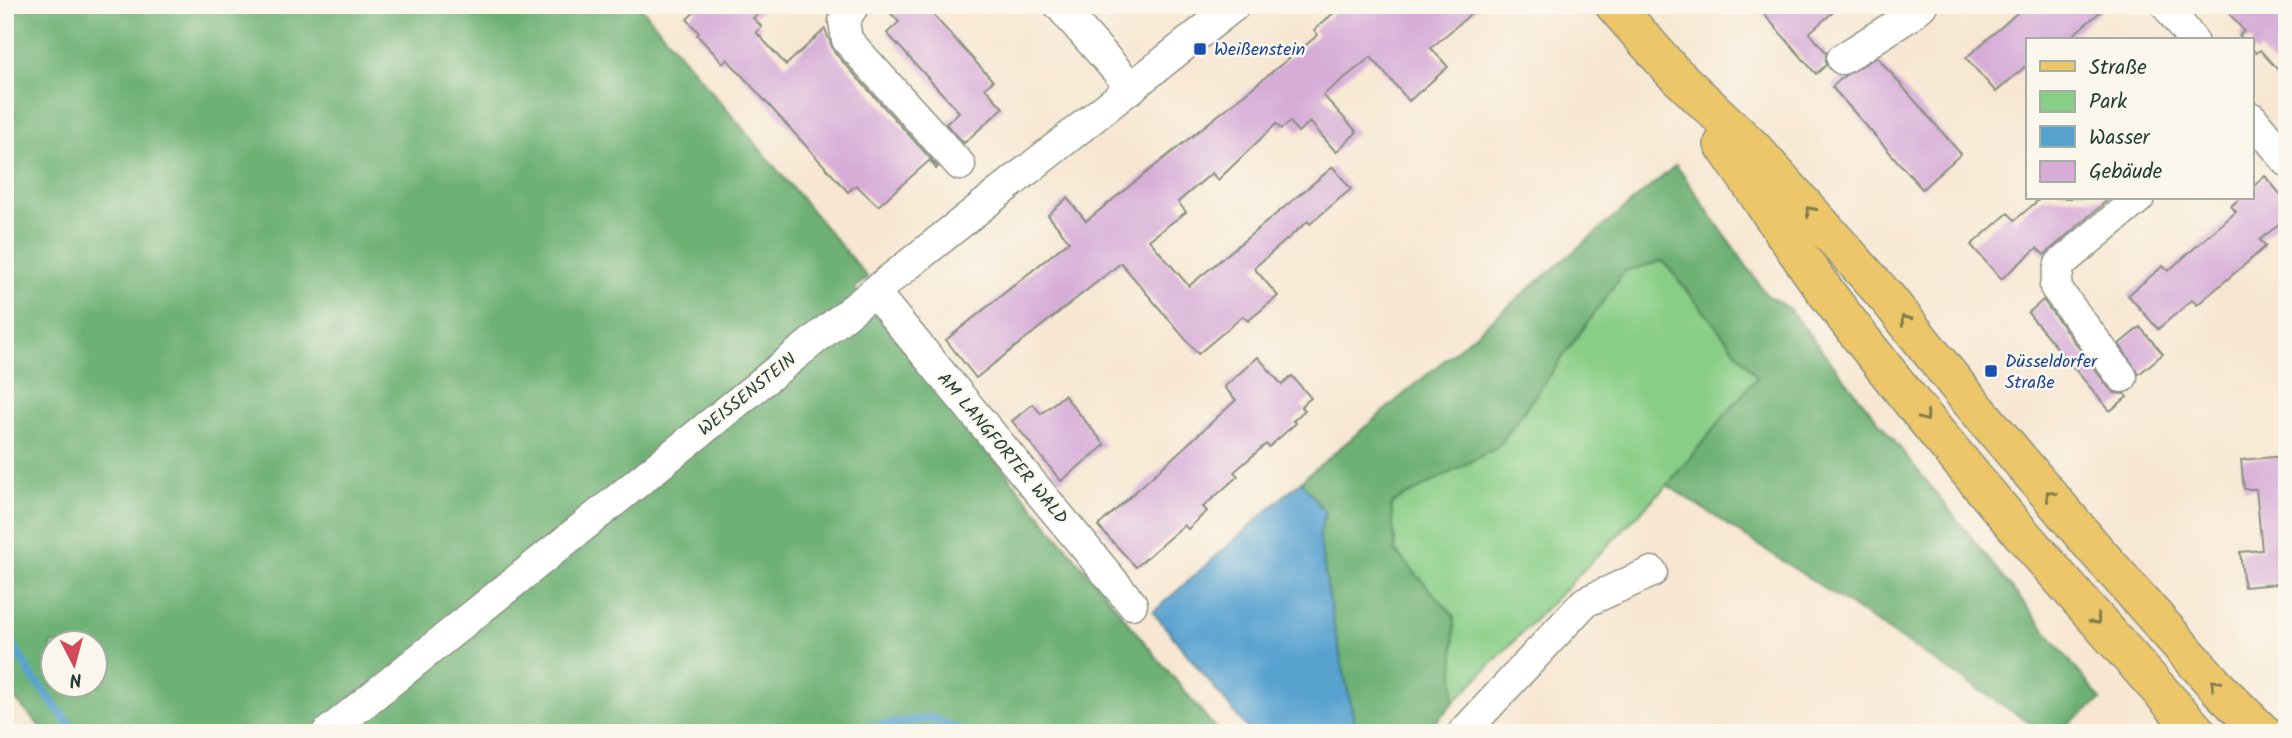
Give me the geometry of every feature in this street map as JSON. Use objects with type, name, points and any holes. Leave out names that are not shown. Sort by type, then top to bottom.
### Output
[{"type":"main road","points":[[1614,5],[1672,71],[1754,149],[1888,299],[2094,548],[2218,688],[2263,733]]},
{"type":"main road","points":[[1672,71],[1822,287],[2050,569],[2198,733]]},
{"type":"street","points":[[854,5],[844,21],[847,40],[960,164]]},
{"type":"street","points":[[1059,5],[1132,88]]},
{"type":"street","name":"WEISSENSTEIN","points":[[327,733],[1235,5]]},
{"type":"street","points":[[1842,59],[1922,5]]},
{"type":"street","points":[[2166,5],[2191,38]]},
{"type":"street","points":[[2254,120],[2287,161]]},
{"type":"street","points":[[2122,377],[2055,287],[2060,264],[2137,200]]},
{"type":"street","name":"AM LANGFORTER WALD","points":[[874,292],[1132,604]]},
{"type":"street","points":[[1463,733],[1585,602],[1653,572]]},
{"type":"green space","points":[[5,5],[639,5],[868,278],[854,288],[1219,733],[46,733],[5,688]]},
{"type":"green space","points":[[1676,165],[1766,294],[1789,309],[2101,700],[2055,733],[2045,733],[1667,485],[1757,377],[1663,261],[1625,271],[1498,447],[1391,504],[1396,552],[1454,616],[1454,702],[1425,733],[1357,733],[1334,627],[1319,537],[1325,512],[1301,481]]},
{"type":"green space","points":[[1664,261],[1757,377],[1667,485],[1454,702],[1454,616],[1396,552],[1391,504],[1498,447],[1625,270]]},
{"type":"water","points":[[1301,481],[1325,512],[1319,537],[1334,627],[1357,733],[1251,733],[1153,612]]},
{"type":"building","points":[[702,5],[768,5],[753,18],[762,27],[756,32],[786,65],[825,29],[834,52],[938,167],[936,169],[930,160],[878,206],[856,185],[848,192],[727,59],[723,63],[697,35],[699,33],[687,19]]},
{"type":"building","points":[[883,5],[924,5],[993,81],[985,88],[1003,108],[964,143],[946,124],[959,112],[887,33],[899,22]]},
{"type":"building","points":[[1343,5],[1481,5],[1431,48],[1448,67],[1409,101],[1371,57],[1323,95],[1357,132],[1336,152],[1310,122],[1298,132],[1290,122],[1281,129],[1276,124],[1218,180],[1212,173],[1178,202],[1186,212],[1149,240],[1189,286],[1333,167],[1351,189],[1310,224],[1308,221],[1254,268],[1278,296],[1248,321],[1243,316],[1198,354],[1121,263],[976,378],[946,340],[1069,241],[1048,215],[1067,198],[1086,221],[1318,35],[1314,30]]},
{"type":"building","points":[[1756,5],[1841,5],[1809,33],[1826,52],[1826,65],[1816,74]]},
{"type":"building","points":[[2026,5],[2108,5],[2069,38],[2026,38],[2026,66],[1996,92],[1966,58]]},
{"type":"building","points":[[2222,5],[2287,5],[2287,80],[2260,50],[2256,53],[2254,51],[2254,38],[2242,38],[2239,35],[2244,31]]},
{"type":"building","points":[[1877,57],[1961,154],[1922,189],[1832,87],[1844,76]]},
{"type":"building","points":[[2265,176],[2287,202],[2287,217],[2260,240],[2266,246],[2249,261],[2197,305],[2192,300],[2158,329],[2128,295],[2163,266],[2168,271],[2236,212],[2231,206],[2238,200],[2254,200],[2254,186]]},
{"type":"building","points":[[2039,200],[2108,200],[2044,255],[2037,248],[2001,279],[1971,245],[2008,213],[2015,220]]},
{"type":"building","points":[[2043,300],[2108,387],[2114,393],[2125,394],[2127,397],[2110,411],[2028,313]]},
{"type":"building","points":[[2140,327],[2163,354],[2139,374],[2119,344]]},
{"type":"building","points":[[1258,357],[1282,385],[1292,376],[1311,398],[1301,406],[1305,410],[1293,421],[1296,423],[1269,447],[1266,444],[1234,472],[1238,476],[1203,507],[1207,511],[1188,529],[1184,525],[1136,567],[1098,526],[1236,400],[1224,387]]},
{"type":"building","points":[[1064,395],[1105,445],[1061,481],[1012,421],[1033,404],[1041,414]]},
{"type":"building","points":[[2284,456],[2287,481],[2287,583],[2244,587],[2240,552],[2262,550],[2256,489],[2244,489],[2241,460]]},
{"type":"waterway","points":[[5,629],[30,674],[76,733]]},
{"type":"waterway","points":[[829,733],[932,718],[965,733]]},
{"type":"place","name":"Weißenstein","points":[[1200,49]]},
{"type":"place","name":"Düsseldorfer Straße","points":[[1991,371]]}]
